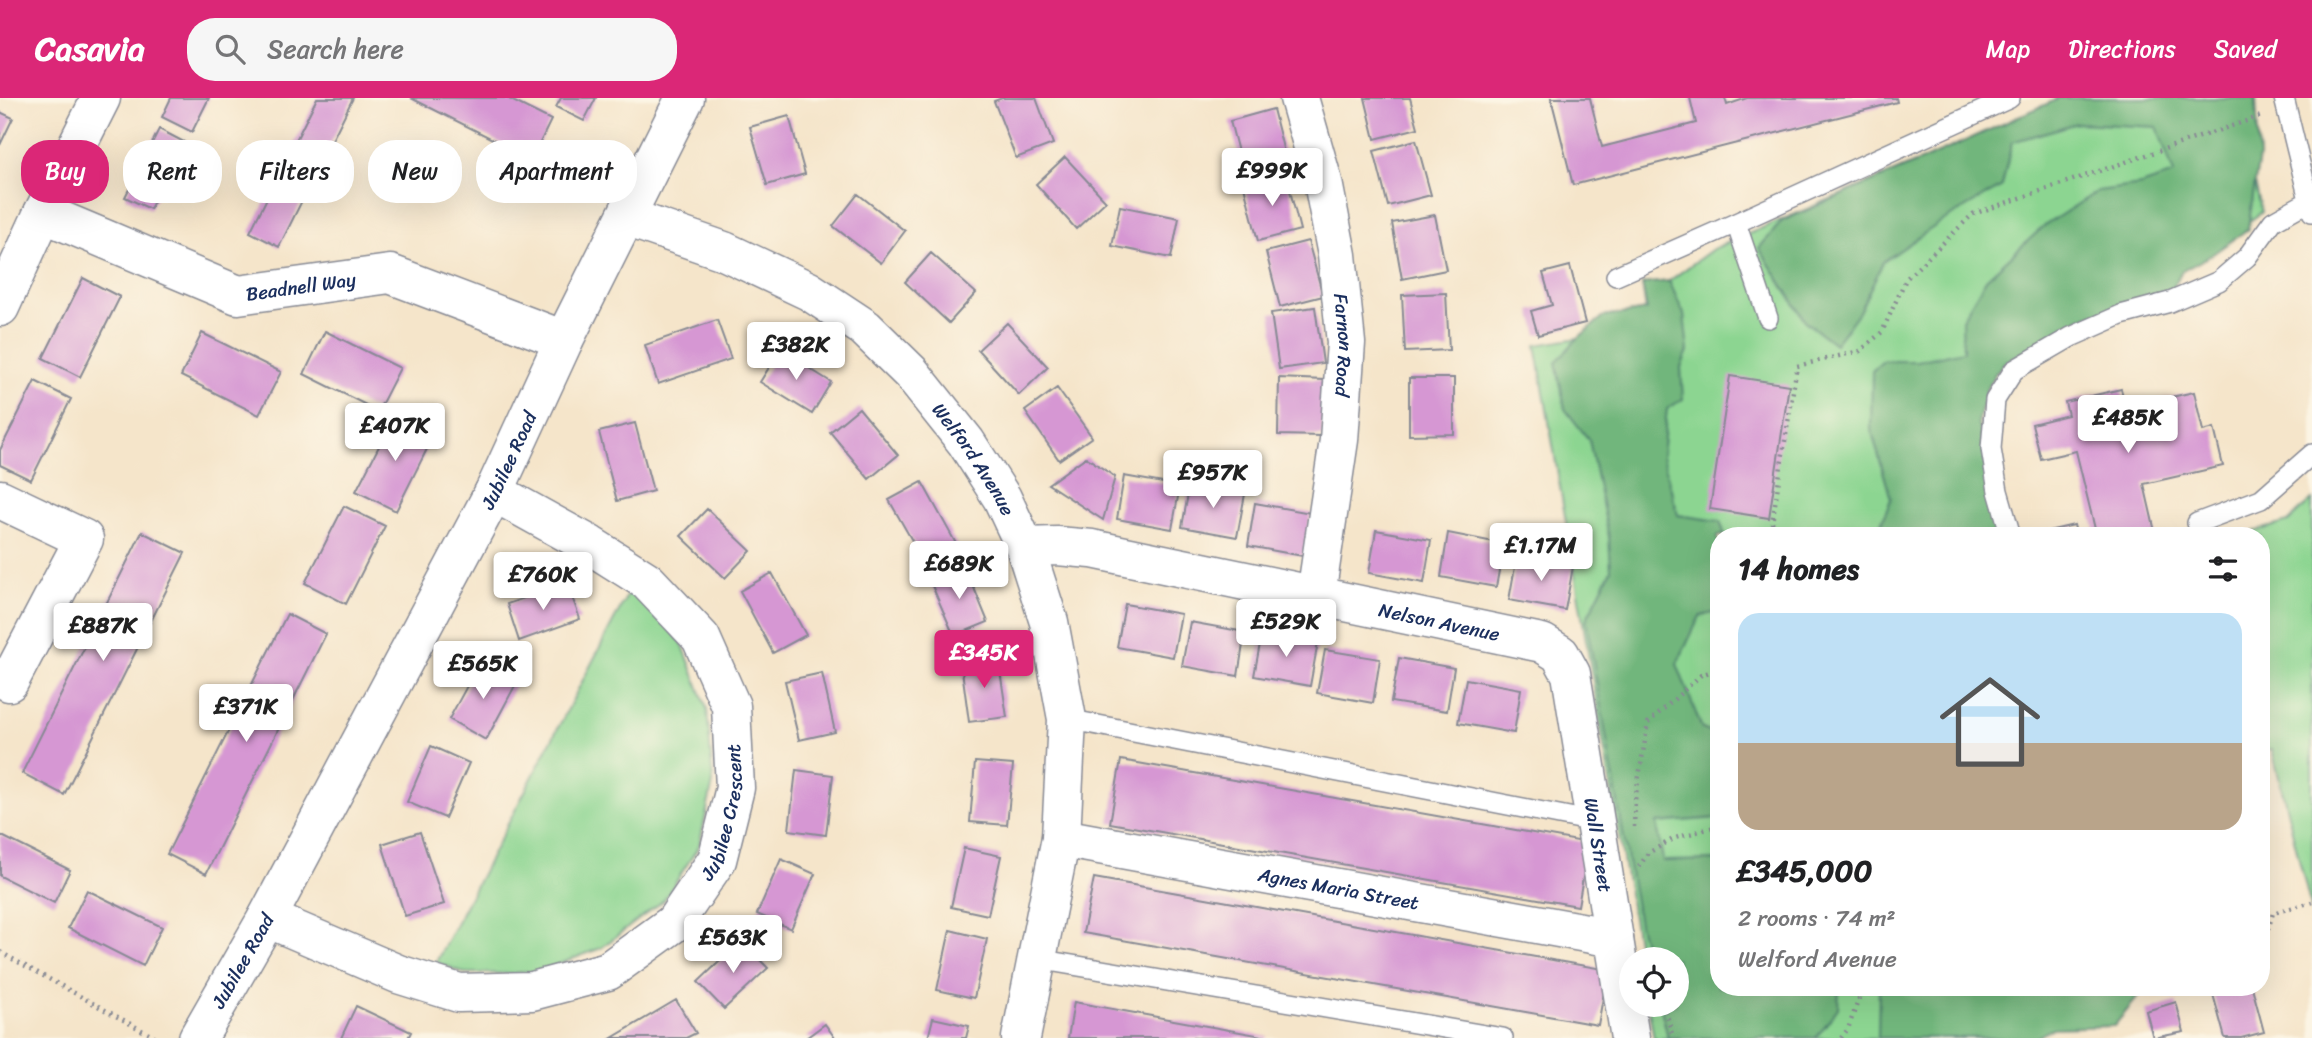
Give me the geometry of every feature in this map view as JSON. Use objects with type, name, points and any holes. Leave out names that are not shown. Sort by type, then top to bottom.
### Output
[{"type":"street","points":[[0,307],[43,213],[101,98]]},
{"type":"street","name":"Jubilee Road","points":[[198,1038],[267,918],[494,492],[564,340],[685,98]]},
{"type":"street","name":"Farnon Road","points":[[1299,98],[1323,182],[1335,243],[1346,343],[1339,440],[1316,595]]},
{"type":"street","name":"Beadnell Way","points":[[43,213],[239,295],[390,274],[564,340]]},
{"type":"street","name":"Welford Avenue","points":[[626,217],[736,257],[809,291],[864,328],[911,373],[966,442],[1002,498],[1025,547],[1049,622],[1067,719],[1062,838],[1021,1038]]},
{"type":"street","name":"Jubilee Crescent","points":[[267,918],[398,974],[460,993],[533,991],[608,971],[674,923],[717,860],[734,788],[731,706],[701,638],[647,581],[590,545],[494,492]]},
{"type":"street","points":[[0,499],[84,539],[3,686]]},
{"type":"street","name":"Nelson Avenue","points":[[1025,547],[1057,545],[1092,550],[1542,643],[1560,654]]},
{"type":"street","name":"Wall Street","points":[[1560,654],[1571,674],[1630,1038]]},
{"type":"street","name":"Agnes Maria Street","points":[[1062,838],[1614,939]]},
{"type":"lane","points":[[1616,276],[2010,98]]},
{"type":"lane","points":[[2008,527],[1998,491],[1991,449],[1995,400],[2014,370],[2071,337],[2121,315],[2171,302],[2219,281],[2247,257],[2273,221],[2311,207],[2305,157],[2285,102]]},
{"type":"lane","points":[[1736,223],[1768,318]]},
{"type":"lane","points":[[2197,523],[2261,499],[2312,454]]},
{"type":"lane","points":[[1067,719],[1595,822]]},
{"type":"lane","points":[[1037,959],[1503,1038]]},
{"type":"path","points":[[1775,527],[1772,523],[1797,366],[1860,351],[1882,332],[1906,279],[1973,214],[2285,102]]},
{"type":"path","points":[[1634,838],[1635,800],[1648,723],[1701,675],[1710,672]]},
{"type":"path","points":[[1633,864],[1633,877],[1648,853],[1675,838],[1710,827]]},
{"type":"path","points":[[2270,923],[2273,913],[2312,902]]},
{"type":"path","points":[[0,952],[156,1038]]},
{"type":"path","points":[[1841,1038],[1860,996]]},
{"type":"path","points":[[1667,1017],[1673,1038]]},
{"type":"green space","points":[[2060,98],[2234,98],[2262,212],[2197,259],[1993,361],[1969,413],[2001,527],[1710,527],[1710,996],[2096,996],[1945,1038],[1654,1038],[1650,1017],[1689,1017],[1689,947],[1638,947],[1536,345],[1578,338],[1603,317],[1646,310],[1642,284],[1669,281],[1713,249]]},
{"type":"green space","points":[[2060,98],[2256,98],[2259,157],[2248,229],[2213,254],[2181,272],[2172,290],[2080,319],[2005,362],[1994,375],[1986,390],[1978,424],[2002,527],[1879,527],[1891,499],[1871,429],[1872,371],[1883,361],[1917,361],[1963,351],[1962,319],[1986,279],[2044,226],[2098,191],[2141,185],[2174,174],[2157,127],[2077,123],[2012,142],[2002,186],[1944,220],[1883,262],[1859,312],[1835,344],[1806,322],[1759,248],[1782,221]]},
{"type":"green space","points":[[1669,281],[1684,314],[1688,351],[1681,367],[1683,399],[1667,409],[1662,456],[1678,515],[1720,521],[1722,527],[1710,527],[1710,614],[1700,616],[1677,664],[1702,729],[1710,732],[1710,819],[1657,823],[1663,861],[1710,860],[1710,996],[1839,996],[1838,1008],[1816,1038],[1668,1038],[1663,1017],[1689,1017],[1689,947],[1645,947],[1639,925],[1586,620],[1611,570],[1609,537],[1589,440],[1565,409],[1556,362],[1578,338],[1603,317],[1647,310],[1642,284]]},
{"type":"green space","points":[[2312,500],[2312,912],[2270,749],[2270,527],[2288,522]]},
{"type":"green space","points":[[633,584],[682,643],[707,709],[713,783],[699,846],[664,900],[601,948],[533,974],[464,973],[436,962]]},
{"type":"green space","points":[[1879,996],[2139,996],[2114,1026],[2053,1028],[2036,1038],[1878,1038]]},
{"type":"building","points":[[171,98],[209,98],[192,132],[162,117]]},
{"type":"building","points":[[317,98],[353,98],[332,140],[296,140]]},
{"type":"building","points":[[411,98],[507,98],[551,120],[541,140],[494,140]]},
{"type":"building","points":[[561,98],[596,98],[584,121],[556,107]]},
{"type":"building","points":[[1002,98],[1036,98],[1053,144],[1016,158],[994,101]]},
{"type":"building","points":[[1365,98],[1410,98],[1418,128],[1375,139]]},
{"type":"building","points":[[1551,98],[1590,98],[1602,147],[1696,123],[1690,98],[1725,98],[1727,105],[1747,98],[1896,98],[1897,102],[1573,185]]},
{"type":"building","points":[[1273,109],[1287,164],[1244,175],[1230,121]]},
{"type":"building","points":[[0,112],[13,118],[0,145]]},
{"type":"building","points":[[789,116],[805,174],[767,185],[750,127]]},
{"type":"building","points":[[159,129],[180,140],[154,140]]},
{"type":"building","points":[[1416,140],[1431,195],[1388,206],[1374,151]]},
{"type":"building","points":[[1065,157],[1106,201],[1076,229],[1036,184]]},
{"type":"building","points":[[1286,175],[1300,230],[1258,241],[1244,186]]},
{"type":"building","points":[[858,194],[905,231],[881,263],[833,226]]},
{"type":"building","points":[[138,203],[153,203],[150,209]]},
{"type":"building","points":[[264,203],[301,203],[279,247],[250,232]]},
{"type":"building","points":[[1120,206],[1179,218],[1171,258],[1112,246]]},
{"type":"building","points":[[1435,215],[1446,270],[1402,279],[1392,223]]},
{"type":"building","points":[[1308,241],[1323,296],[1280,307],[1266,252]]},
{"type":"building","points":[[931,253],[976,293],[949,323],[905,282]]},
{"type":"building","points":[[1570,266],[1585,323],[1538,335],[1531,311],[1552,305],[1543,273]]},
{"type":"building","points":[[83,278],[120,297],[80,377],[43,358]]},
{"type":"building","points":[[1446,293],[1449,350],[1405,352],[1402,295]]},
{"type":"building","points":[[1315,307],[1323,363],[1279,369],[1271,313]]},
{"type":"building","points":[[717,320],[731,359],[658,384],[645,345]]},
{"type":"building","points":[[1007,323],[1048,367],[1019,395],[978,350]]},
{"type":"building","points":[[325,331],[400,368],[378,411],[304,374]]},
{"type":"building","points":[[202,333],[281,372],[259,415],[181,376]]},
{"type":"building","points":[[780,350],[831,382],[812,414],[760,382]]},
{"type":"building","points":[[1730,376],[1789,385],[1769,518],[1710,509]]},
{"type":"building","points":[[1279,378],[1324,380],[1322,436],[1278,435]]},
{"type":"building","points":[[1409,378],[1454,378],[1454,434],[1409,435]]},
{"type":"building","points":[[35,381],[71,399],[31,480],[0,465],[0,450]]},
{"type":"building","points":[[1057,388],[1092,437],[1059,460],[1025,411]]},
{"type":"building","points":[[2121,389],[2126,407],[2194,392],[2203,431],[2214,428],[2223,466],[2144,484],[2154,527],[2095,527],[2076,451],[2041,459],[2032,424],[2068,415],[2065,402]]},
{"type":"building","points":[[859,408],[898,455],[869,479],[830,432]]},
{"type":"building","points":[[395,415],[434,435],[396,511],[356,491]]},
{"type":"building","points":[[635,423],[653,491],[617,501],[599,432]]},
{"type":"building","points":[[1086,457],[1115,477],[1103,520],[1048,484]]},
{"type":"building","points":[[1124,476],[1180,486],[1172,529],[1117,519]]},
{"type":"building","points":[[922,482],[959,549],[927,567],[889,500]]},
{"type":"building","points":[[1190,483],[1245,494],[1237,537],[1182,527]]},
{"type":"building","points":[[1255,503],[1311,513],[1303,556],[1248,546]]},
{"type":"building","points":[[344,506],[385,526],[346,604],[305,583]]},
{"type":"building","points":[[707,509],[751,551],[725,578],[681,536]]},
{"type":"building","points":[[1376,530],[1431,540],[1424,583],[1369,573]]},
{"type":"building","points":[[142,532],[185,553],[64,795],[22,773]]},
{"type":"building","points":[[1448,533],[1504,544],[1496,587],[1441,577]]},
{"type":"building","points":[[1517,556],[1573,567],[1565,610],[1509,600]]},
{"type":"building","points":[[965,566],[988,622],[954,636],[930,581]]},
{"type":"building","points":[[772,573],[806,635],[773,653],[740,591]]},
{"type":"building","points":[[567,583],[580,619],[519,641],[507,604]]},
{"type":"building","points":[[1125,604],[1181,614],[1173,657],[1117,647]]},
{"type":"building","points":[[287,614],[326,634],[206,874],[167,854]]},
{"type":"building","points":[[1190,622],[1245,632],[1238,676],[1182,666]]},
{"type":"building","points":[[1262,633],[1318,642],[1310,686],[1254,676]]},
{"type":"building","points":[[1325,650],[1380,659],[1373,703],[1317,693]]},
{"type":"building","points":[[998,657],[1007,717],[969,722],[961,663]]},
{"type":"building","points":[[1399,658],[1454,668],[1447,711],[1391,702]]},
{"type":"building","points":[[480,662],[517,682],[486,740],[449,719]]},
{"type":"building","points":[[822,673],[835,732],[799,740],[785,681]]},
{"type":"building","points":[[1466,679],[1521,689],[1514,733],[1458,723]]},
{"type":"building","points":[[431,746],[469,763],[445,818],[407,802]]},
{"type":"building","points":[[1121,760],[1589,843],[1578,906],[1110,823]]},
{"type":"building","points":[[975,762],[1013,765],[1007,825],[970,822]]},
{"type":"building","points":[[796,770],[833,775],[826,835],[789,830]]},
{"type":"building","points":[[420,832],[444,904],[405,916],[382,844]]},
{"type":"building","points":[[0,835],[70,870],[54,903],[0,876]]},
{"type":"building","points":[[964,848],[1001,856],[988,915],[951,907]]},
{"type":"building","points":[[781,859],[815,874],[791,929],[757,914]]},
{"type":"building","points":[[1094,878],[1608,970],[1598,1025],[1083,933]]},
{"type":"building","points":[[87,890],[162,927],[143,966],[68,928]]},
{"type":"building","points":[[950,930],[987,939],[974,998],[937,990]]},
{"type":"building","points":[[741,941],[768,968],[724,1009],[698,982]]},
{"type":"building","points":[[2213,996],[2254,996],[2264,1032],[2241,1038],[2225,1038]]},
{"type":"building","points":[[676,1000],[696,1033],[686,1038],[612,1038]]},
{"type":"building","points":[[1074,1002],[1268,1037],[1268,1038],[1068,1038]]},
{"type":"building","points":[[2176,1002],[2184,1032],[2153,1038],[2146,1011]]},
{"type":"building","points":[[356,1006],[411,1032],[408,1038],[341,1038]]},
{"type":"building","points":[[933,1018],[969,1026],[966,1038],[928,1038]]},
{"type":"building","points":[[825,1024],[835,1038],[806,1038]]}]
